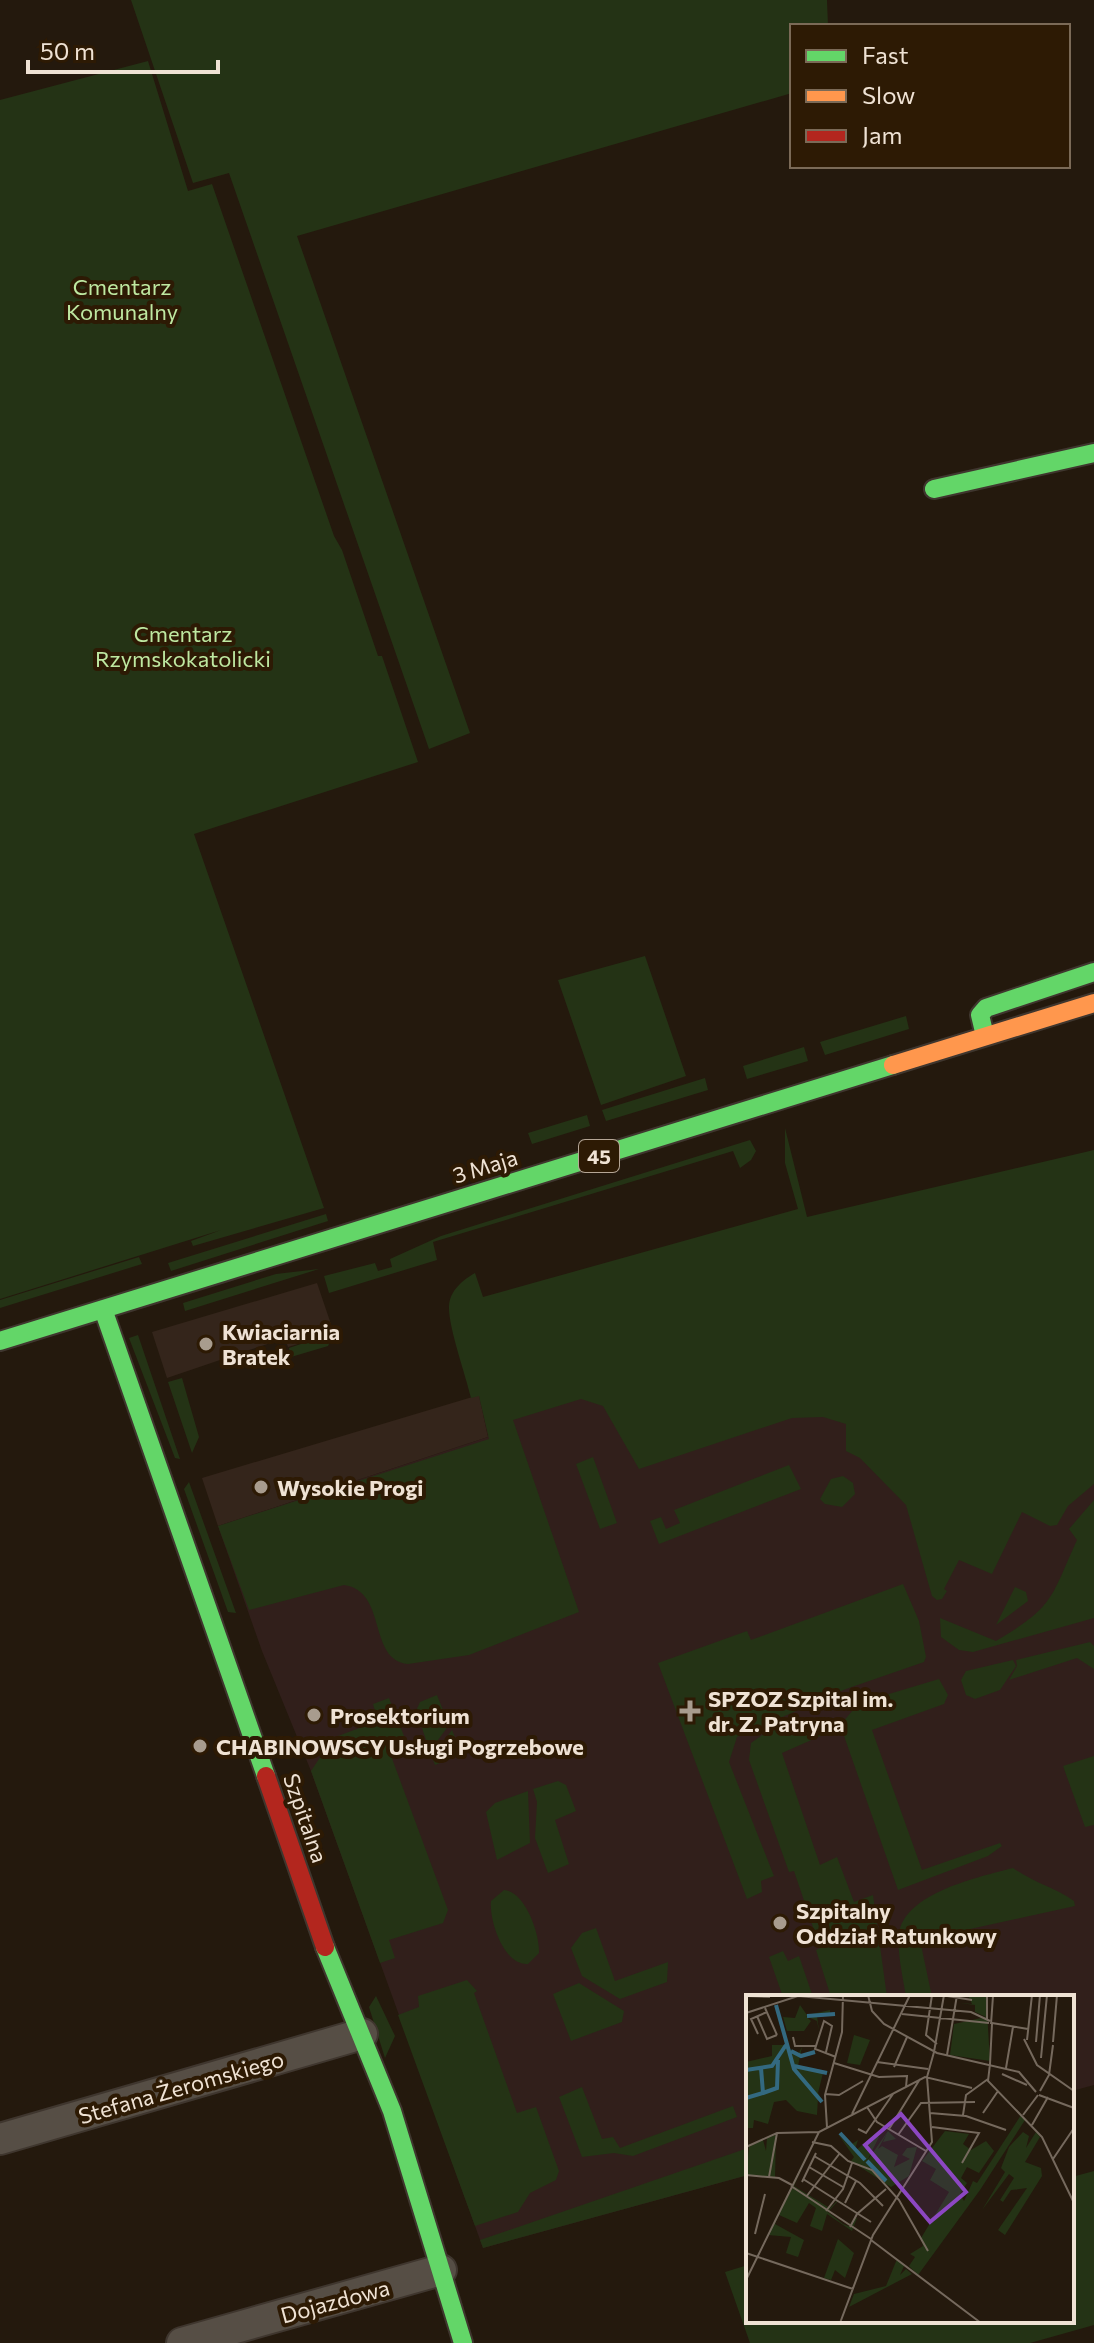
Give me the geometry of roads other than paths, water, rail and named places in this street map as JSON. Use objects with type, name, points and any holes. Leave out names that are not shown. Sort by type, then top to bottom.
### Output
[{"type":"street","points":[[934,489],[1094,453]]},
{"type":"street","points":[[985,1036],[980,1015],[986,1008],[1094,972]]},
{"type":"street","name":"3 Maja","points":[[0,1341],[1094,1003]]},
{"type":"street","name":"Szpitalna","points":[[103,1309],[329,1958],[362,2034],[417,2183],[463,2343]]},
{"type":"street","name":"Stefana Żeromskiego","points":[[0,2139],[362,2034]]},
{"type":"street","name":"Dojazdowa","points":[[182,2343],[441,2270]]},
{"type":"place","name":"Kwiaciarnia Bratek","points":[[206,1344]]},
{"type":"place","name":"Wysokie Progi","points":[[261,1487]]},
{"type":"place","name":"SPZOZ Szpital im. dr. Z. Patryna","points":[[690,1711]]},
{"type":"place","name":"Prosektorium","points":[[314,1715]]},
{"type":"place","name":"CHABINOWSCY Usługi Pogrzebowe","points":[[200,1746]]},
{"type":"place","name":"Szpitalny Oddział Ratunkowy","points":[[780,1923]]},
{"type":"park label","name":"Cmentarz Komunalny","points":[[122,298]]},
{"type":"park label","name":"Cmentarz Rzymskokatolicki","points":[[183,646]]}]
